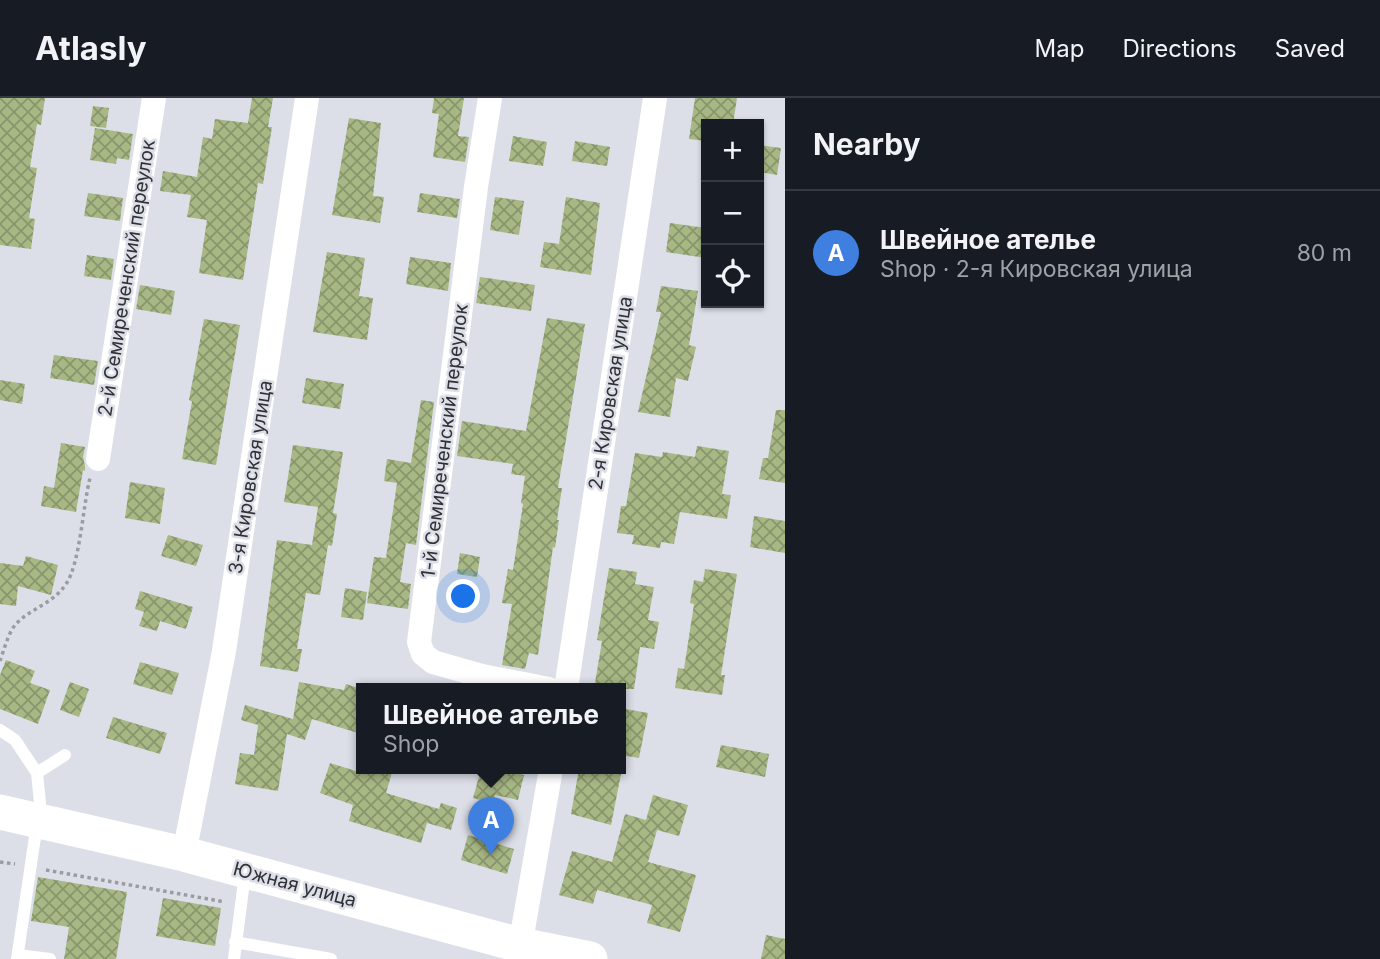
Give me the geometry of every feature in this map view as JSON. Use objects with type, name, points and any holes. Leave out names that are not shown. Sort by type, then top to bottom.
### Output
[{"type":"street","name":"2-й Семиреченский переулок","points":[[99,458],[154,98]]},
{"type":"street","name":"3-я Кировская улица","points":[[184,854],[224,651],[307,98]]},
{"type":"street","name":"1-й Семиреченский переулок","points":[[490,98],[476,187],[419,642],[423,654],[433,662],[518,683]]},
{"type":"street","name":"2-я Кировская улица","points":[[567,683],[655,98]]},
{"type":"street","points":[[519,952],[550,774]]},
{"type":"street","name":"Южная улица","points":[[0,812],[246,870],[519,952],[590,959]]},
{"type":"lane","points":[[0,730],[15,740],[37,773],[40,803],[18,957],[50,959]]},
{"type":"lane","points":[[37,773],[65,755]]},
{"type":"lane","points":[[234,959],[246,870]]},
{"type":"lane","points":[[235,942],[331,959]]},
{"type":"path","points":[[0,661],[15,626],[52,600],[66,586],[73,573],[83,505],[99,458]]},
{"type":"path","points":[[0,862],[241,905]]},
{"type":"building","points":[[0,98],[45,98],[41,125],[37,124],[30,167],[37,168],[29,218],[35,219],[31,249],[0,245]]},
{"type":"building","points":[[252,98],[273,98],[268,127],[272,127],[263,184],[258,183],[243,280],[199,273],[207,220],[187,217],[191,195],[160,191],[163,171],[197,177],[203,137],[212,139],[215,119],[248,123]]},
{"type":"building","points":[[434,98],[464,98],[458,136],[469,137],[465,162],[433,157],[439,114],[432,113]]},
{"type":"building","points":[[695,98],[737,98],[734,119],[701,119],[701,140],[689,139]]},
{"type":"building","points":[[93,106],[109,108],[106,128],[90,126]]},
{"type":"building","points":[[349,118],[381,123],[373,196],[384,197],[380,223],[332,215]]},
{"type":"building","points":[[95,128],[133,134],[129,160],[117,158],[116,164],[90,160]]},
{"type":"building","points":[[513,136],[547,142],[543,166],[509,161]]},
{"type":"building","points":[[575,141],[610,147],[607,166],[572,161]]},
{"type":"building","points":[[764,146],[781,148],[777,175],[764,173]]},
{"type":"building","points":[[88,193],[123,198],[120,221],[84,216]]},
{"type":"building","points":[[420,193],[460,199],[457,218],[417,212]]},
{"type":"building","points":[[495,197],[524,201],[519,235],[490,230]]},
{"type":"building","points":[[566,197],[600,203],[591,275],[540,267],[544,242],[559,244]]},
{"type":"building","points":[[670,223],[701,227],[701,257],[666,252]]},
{"type":"building","points":[[327,252],[365,258],[359,296],[373,298],[367,340],[313,332]]},
{"type":"building","points":[[87,255],[114,259],[111,280],[84,276]]},
{"type":"building","points":[[410,257],[451,263],[448,291],[406,284]]},
{"type":"building","points":[[480,277],[535,285],[531,311],[476,303]]},
{"type":"building","points":[[140,285],[175,291],[171,315],[136,309]]},
{"type":"building","points":[[661,286],[698,291],[689,345],[696,347],[688,381],[676,378],[670,417],[638,412],[661,312],[656,312]]},
{"type":"building","points":[[547,318],[585,324],[558,488],[562,488],[559,520],[538,655],[529,653],[525,669],[502,665],[512,604],[502,603],[508,569],[513,570],[525,476],[511,474],[513,464],[457,456],[462,421],[526,431]]},
{"type":"building","points":[[204,319],[240,325],[216,465],[182,459],[192,401],[189,400]]},
{"type":"building","points":[[54,355],[98,361],[94,385],[50,378]]},
{"type":"building","points":[[306,378],[344,384],[340,409],[302,403]]},
{"type":"building","points":[[0,380],[25,384],[22,404],[0,400]]},
{"type":"building","points":[[421,400],[434,402],[416,545],[406,543],[400,582],[411,584],[408,609],[367,603],[374,557],[386,558],[397,483],[384,481],[387,459],[411,463]]},
{"type":"building","points":[[776,410],[785,410],[785,483],[759,479],[763,458],[768,458]]},
{"type":"building","points":[[61,443],[85,447],[85,471],[83,470],[76,512],[41,506],[44,486],[54,488]]},
{"type":"building","points":[[293,445],[343,452],[333,513],[337,514],[332,546],[328,545],[320,595],[306,593],[297,649],[302,649],[298,672],[260,666],[277,540],[312,545],[318,507],[284,502]]},
{"type":"building","points":[[697,446],[729,451],[722,494],[731,495],[727,519],[680,512],[674,544],[661,542],[660,548],[632,544],[634,535],[617,533],[621,506],[626,506],[635,453],[662,457],[663,452],[695,457]]},
{"type":"building","points":[[130,482],[165,488],[160,524],[125,518]]},
{"type":"building","points":[[754,516],[785,521],[785,553],[750,547]]},
{"type":"building","points":[[168,535],[203,545],[196,566],[161,556]]},
{"type":"building","points":[[460,553],[480,557],[477,577],[457,574]]},
{"type":"building","points":[[26,556],[58,565],[51,595],[18,586],[16,606],[0,604],[0,563],[23,566]]},
{"type":"building","points":[[609,568],[637,572],[635,584],[654,587],[648,620],[659,622],[654,649],[640,647],[634,689],[626,689],[626,683],[595,683],[602,641],[597,640]]},
{"type":"building","points":[[705,569],[737,574],[721,675],[725,675],[722,695],[675,688],[678,668],[684,669],[694,604],[690,603],[694,580],[703,582]]},
{"type":"building","points":[[345,588],[367,592],[363,620],[341,617]]},
{"type":"building","points":[[140,591],[193,607],[186,629],[160,621],[157,631],[139,626],[144,612],[135,609]]},
{"type":"building","points":[[6,660],[35,671],[30,683],[50,690],[38,724],[0,709],[0,675]]},
{"type":"building","points":[[140,662],[179,673],[172,695],[133,684]]},
{"type":"building","points":[[70,682],[89,689],[79,717],[60,710]]},
{"type":"building","points":[[299,682],[344,690],[346,684],[356,687],[356,732],[312,719],[305,740],[287,734],[278,791],[235,784],[240,753],[254,755],[258,725],[241,720],[245,705],[293,719]]},
{"type":"building","points":[[626,709],[648,713],[639,758],[626,756]]},
{"type":"building","points":[[113,717],[167,733],[160,754],[106,738]]},
{"type":"building","points":[[721,745],[769,754],[765,777],[716,767]]},
{"type":"building","points":[[330,763],[356,771],[356,774],[392,774],[386,793],[439,809],[441,803],[457,808],[451,830],[427,823],[421,843],[349,821],[353,805],[320,793]]},
{"type":"building","points":[[480,774],[524,775],[518,800],[495,795],[493,803],[473,798]]},
{"type":"building","points":[[578,774],[621,774],[611,825],[571,814]]},
{"type":"building","points":[[653,795],[688,805],[679,836],[657,830],[648,862],[696,875],[680,932],[647,923],[652,905],[597,890],[593,904],[559,895],[572,851],[612,862],[625,814],[646,820]]},
{"type":"building","points":[[468,835],[514,849],[507,874],[461,860]]},
{"type":"building","points":[[38,877],[127,892],[116,959],[64,959],[69,927],[31,921]]},
{"type":"building","points":[[163,898],[221,908],[215,946],[156,936]]},
{"type":"building","points":[[766,935],[785,939],[785,959],[761,959]]},
{"type":"place","name":"Швейное ателье","points":[[491,855]]}]
